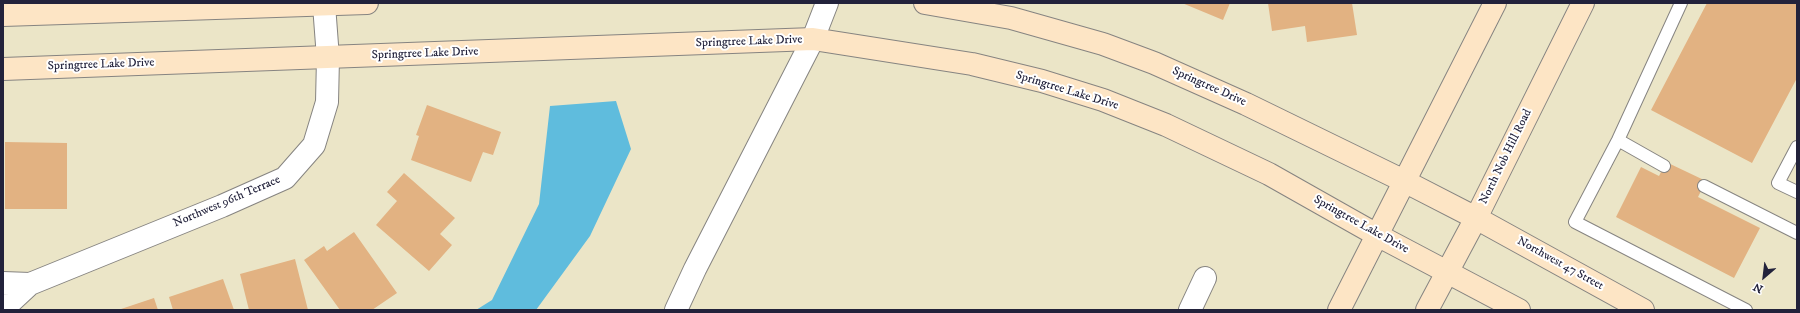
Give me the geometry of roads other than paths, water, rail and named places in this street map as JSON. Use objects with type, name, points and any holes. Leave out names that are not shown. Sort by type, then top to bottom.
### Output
[{"type":"street","points":[[3,15],[367,3]]},
{"type":"street","points":[[676,310],[695,269],[813,39],[827,3]]},
{"type":"street","name":"Springtree Drive","points":[[925,3],[1011,18],[1103,44],[1154,63],[1246,104],[1476,218]]},
{"type":"street","points":[[1339,310],[1406,182],[1496,3]]},
{"type":"street","name":"North Nob Hill Road","points":[[1427,310],[1476,218],[1583,3]]},
{"type":"street","name":"Northwest 96th Terrace","points":[[3,309],[30,284],[222,206],[285,178],[314,145],[327,102],[328,58],[324,4]]},
{"type":"street","name":"Springtree Lake Drive","points":[[3,68],[328,58],[813,39],[972,64],[1103,100],[1166,125],[1269,174],[1377,235],[1447,272]]},
{"type":"street","name":"Northwest 47 Street","points":[[1476,218],[1643,310]]},
{"type":"street","points":[[1447,272],[1519,310]]},
{"type":"street","points":[[1190,310],[1205,278]]},
{"type":"street","points":[[3,283],[30,284]]},
{"type":"lane","points":[[1681,3],[1618,140],[1575,222],[1746,310]]},
{"type":"lane","points":[[1618,140],[1664,166]]},
{"type":"lane","points":[[1797,147],[1778,183],[1797,192]]},
{"type":"lane","points":[[1704,186],[1797,233]]},
{"type":"water","points":[[616,101],[631,149],[590,236],[536,310],[476,310],[492,300],[539,204],[550,106]]}]
